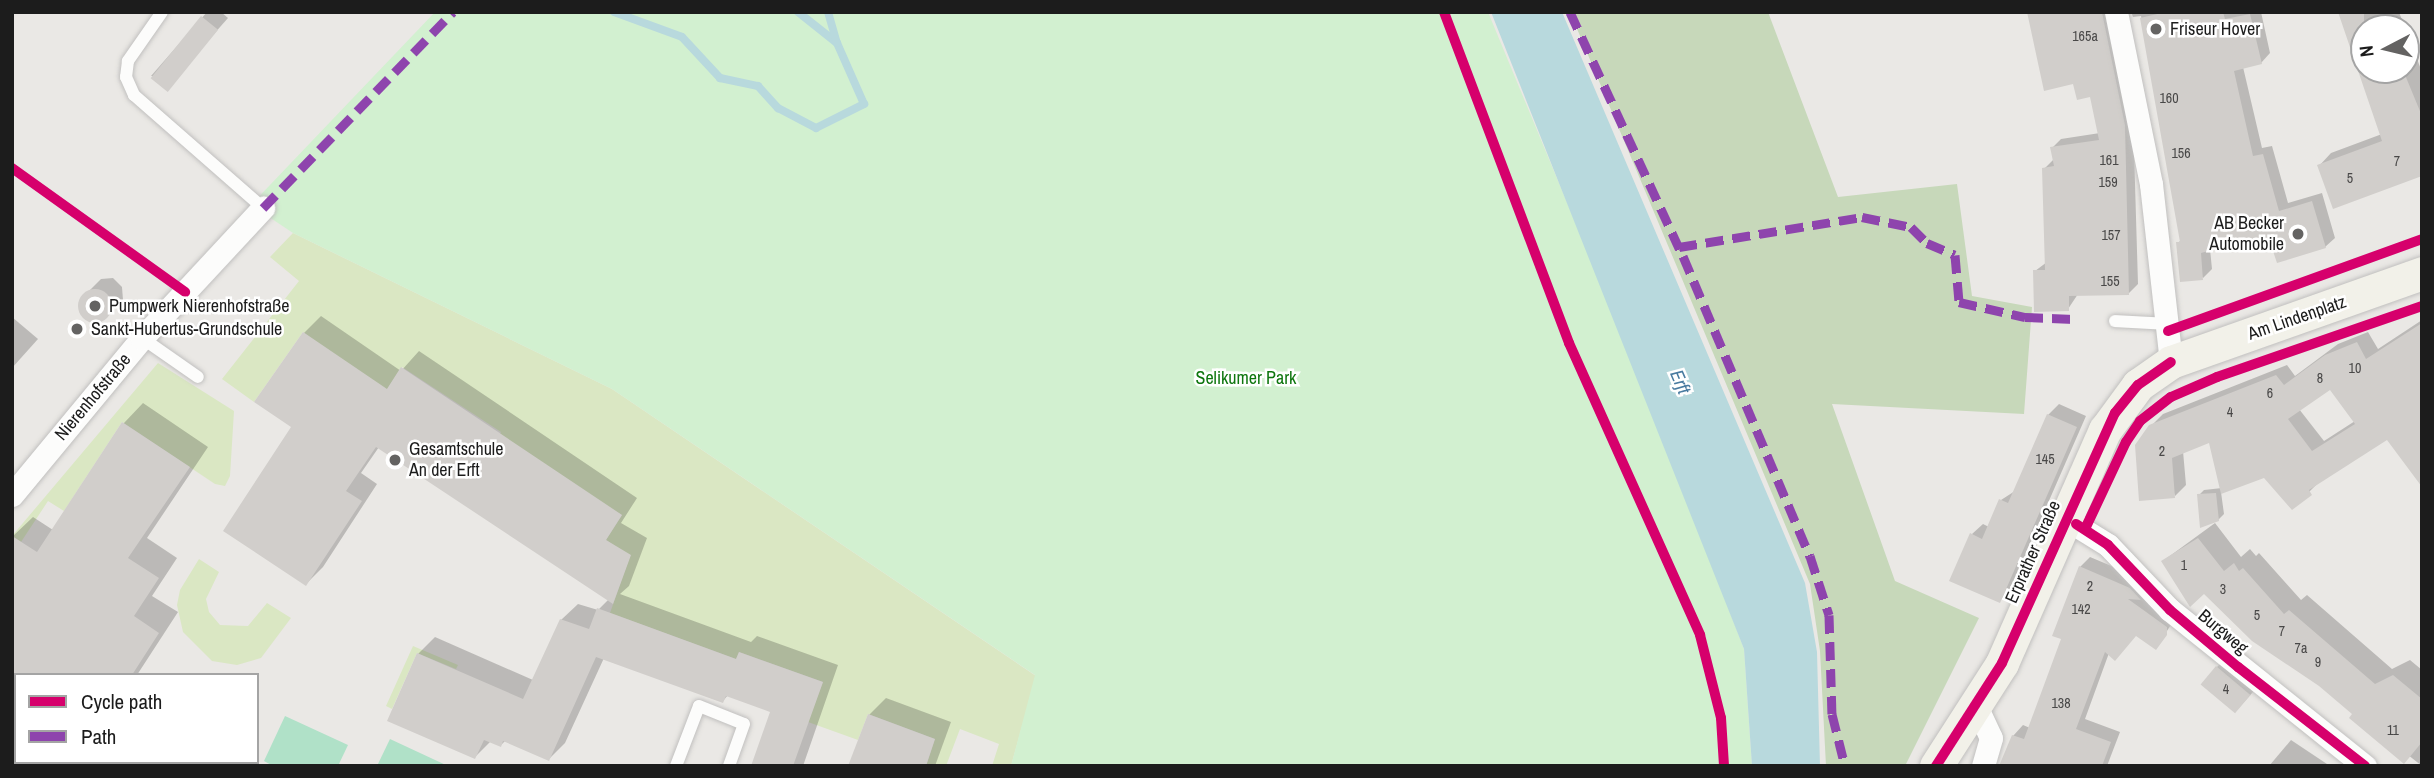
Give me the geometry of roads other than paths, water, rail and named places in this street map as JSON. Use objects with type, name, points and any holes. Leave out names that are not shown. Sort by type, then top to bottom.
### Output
[{"type":"main road","name":"Am Lindenplatz","points":[[2171,362],[2422,273]]},
{"type":"main road","name":"Erprather Straße","points":[[1936,766],[1977,708],[2002,663],[2115,413],[2138,385],[2171,362]]},
{"type":"street","points":[[2116,12],[2151,184],[2171,362]]},
{"type":"street","name":"Nierenhofstraße","points":[[12,495],[142,338],[263,208]]},
{"type":"street","name":"Burgweg","points":[[2066,519],[2108,545],[2169,610],[2365,766]]},
{"type":"street","points":[[1977,708],[1991,738],[1983,766]]},
{"type":"lane","points":[[162,12],[136,43],[128,61],[126,77],[134,95],[263,208]]},
{"type":"lane","points":[[2115,321],[2168,324]]},
{"type":"lane","points":[[142,338],[198,377]]},
{"type":"lane","points":[[676,766],[699,706],[744,724],[729,766]]},
{"type":"water","name":"Erft","points":[[1491,12],[1562,12],[1805,583],[1817,652],[1820,766],[1752,766],[1744,649]]},
{"type":"waterway","points":[[614,12],[682,37],[720,78],[758,86],[778,108],[816,128],[864,104],[837,43],[798,12]]},
{"type":"waterway","points":[[828,12],[837,43]]},
{"type":"place","name":"Friseur Hover","points":[[2156,29]]},
{"type":"place","name":"AB Becker Automobile","points":[[2298,234]]},
{"type":"place","name":"Pumpwerk Nierenhofstraße","points":[[95,306]]},
{"type":"place","name":"Sankt-Hubertus-Grundschule","points":[[77,329]]},
{"type":"place","name":"Gesamtschule An der Erft","points":[[395,460]]},
{"type":"park label","name":"Selikumer Park","points":[[1246,378]]}]
